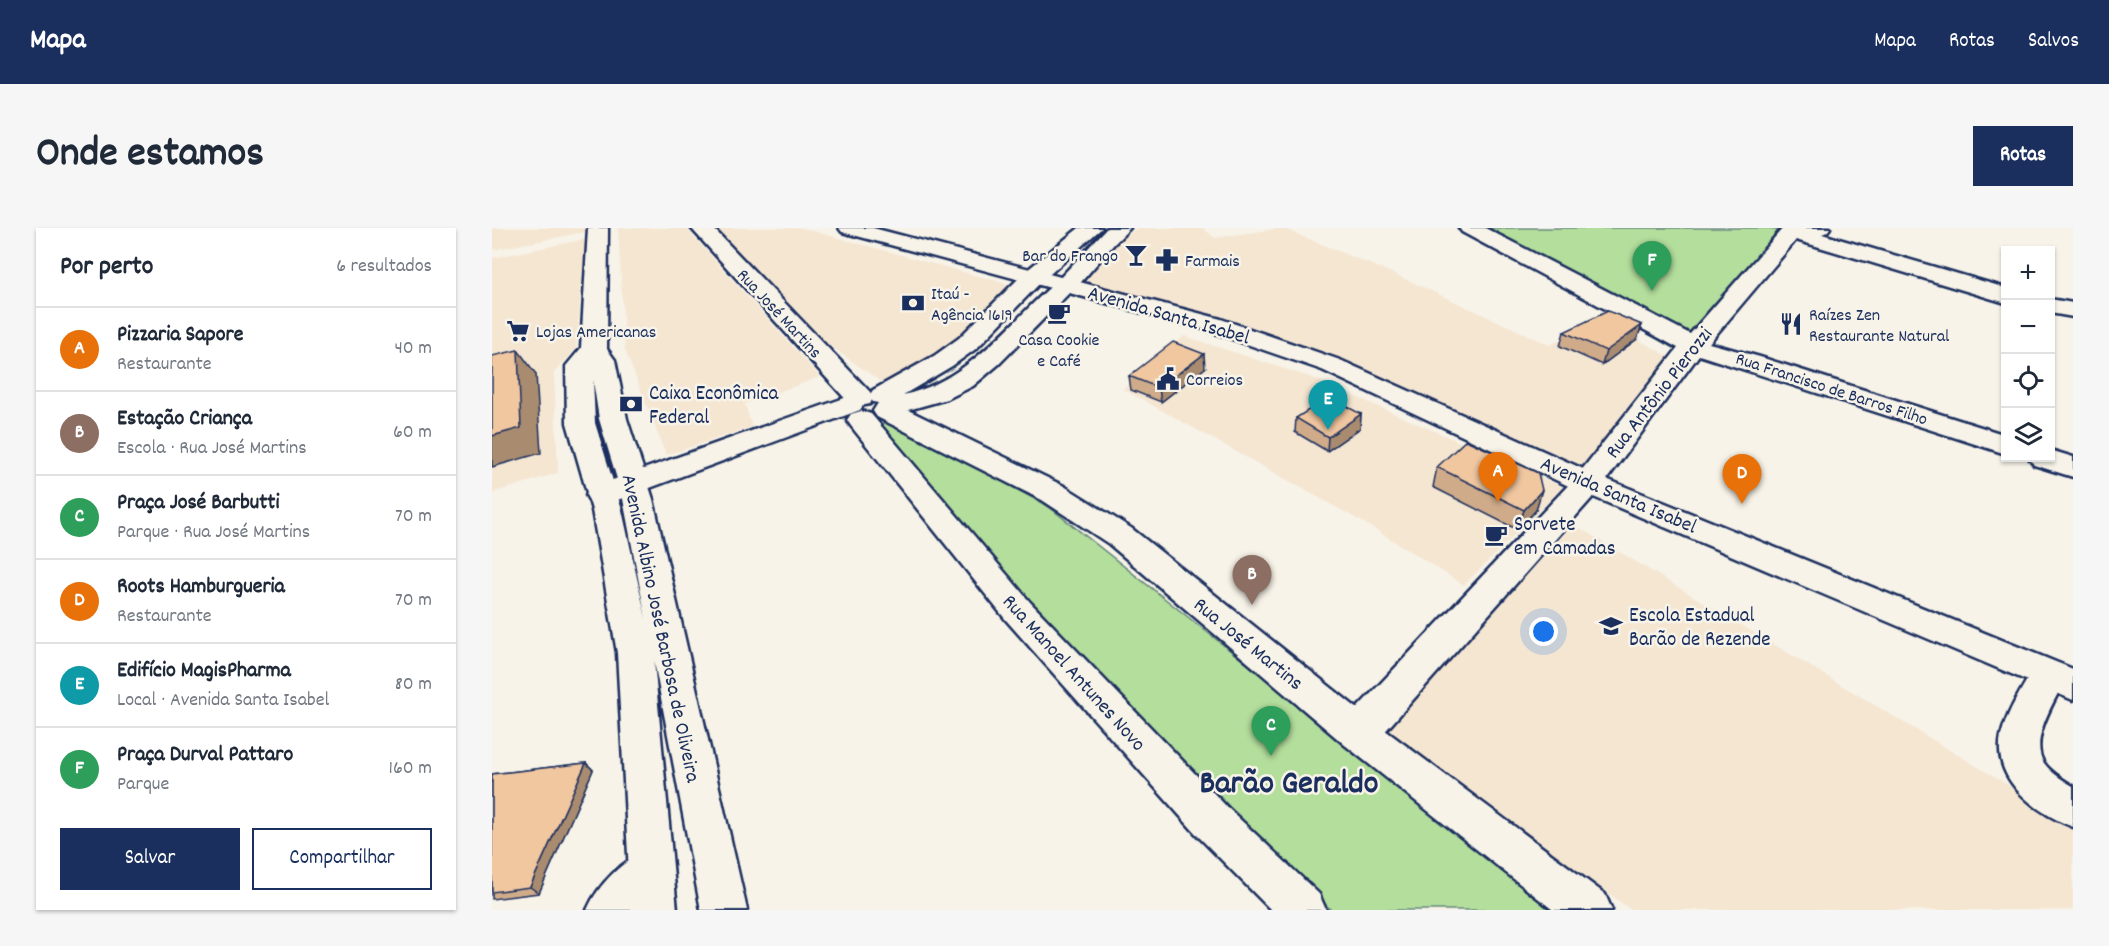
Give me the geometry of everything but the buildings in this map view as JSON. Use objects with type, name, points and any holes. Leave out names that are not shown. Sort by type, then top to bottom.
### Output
[{"type":"street","name":"Avenida Albino José Barbosa de Oliveira","points":[[598,228],[594,350],[602,360],[613,419],[635,653],[652,890]]},
{"type":"street","name":"Rua José Martins","points":[[701,228],[869,408],[1053,493],[1120,536],[1359,733],[1589,910]]},
{"type":"street","name":"Avenida Santa Isabel","points":[[849,228],[1212,324],[1331,365],[1588,483],[2061,681]]},
{"type":"street","name":"Rua Francisco de Barros Filho","points":[[1469,228],[1693,346],[1751,362],[2001,443]]},
{"type":"street","points":[[1787,230],[1820,228]]},
{"type":"street","points":[[1787,230],[2001,294]]},
{"type":"street","name":"Rua Antônio Pierozzi","points":[[1359,733],[1588,483],[1693,346],[1787,230]]},
{"type":"street","points":[[869,408],[925,398],[963,381],[998,350],[1040,306],[1066,284],[1097,231]]},
{"type":"street","points":[[620,497],[801,442],[869,408],[968,343],[1034,276],[1097,231]]},
{"type":"street","points":[[2055,307],[2073,309]]},
{"type":"street","name":"Rua Manoel Antunes Novo","points":[[869,408],[1018,611],[1213,822],[1303,910]]},
{"type":"street","points":[[2055,461],[2073,467]]},
{"type":"street","name":"Avenida Albino José Barbosa de Oliveira","points":[[620,497],[724,910]]},
{"type":"street","points":[[2061,681],[2020,733],[2020,752],[2028,774],[2073,808]]},
{"type":"street","points":[[610,910],[652,890]]},
{"type":"shaded area","points":[[492,228],[591,228],[591,231],[492,250]]},
{"type":"shaded area","points":[[618,228],[686,228],[820,377],[745,404],[752,427],[666,455],[625,350]]},
{"type":"shaded area","points":[[704,228],[802,228],[1015,286],[960,340],[884,384],[818,337]]},
{"type":"shaded area","points":[[1137,228],[1203,228],[1215,238],[1282,228],[1394,274],[1550,345],[1602,319],[1669,357],[1582,472],[1347,365],[1074,284],[1108,248]]},
{"type":"shaded area","points":[[586,239],[576,349],[554,373],[558,473],[492,493],[492,258]]},
{"type":"shaded area","points":[[1184,336],[1313,378],[1563,487],[1464,585],[1368,525],[1123,389]]},
{"type":"shaded area","name":"Escola Estadual Barão de Rezende","points":[[1573,524],[2073,824],[2073,910],[1631,910],[1387,729]]},
{"type":"green space","points":[[1464,228],[1771,228],[1780,232],[1678,351]]},
{"type":"green space","points":[[889,420],[1049,507],[1558,910],[1331,910],[1026,601],[874,427]]},
{"type":"place","name":"Bar do Frango","points":[[1136,255]]},
{"type":"place","name":"Farmais","points":[[1167,260]]},
{"type":"place","name":"Praça Durval Pattaro","points":[[1652,291]]},
{"type":"place","name":"Itaú - Agência 1619","points":[[913,303]]},
{"type":"place","name":"Casa Cookie e Café","points":[[1059,313]]},
{"type":"place","name":"Raízes Zen Restaurante Natural","points":[[1791,324]]},
{"type":"place","name":"Lojas Americanas","points":[[518,331]]},
{"type":"place","name":"Correios","points":[[1168,379]]},
{"type":"place","name":"Caixa Econômica Federal","points":[[631,404]]},
{"type":"place","name":"Edifício MagisPharma","points":[[1328,430]]},
{"type":"place","name":"Pizzaria Sapore","points":[[1498,502]]},
{"type":"place","name":"Roots Hamburgueria","points":[[1742,504]]},
{"type":"place","name":"Sorvete em Camadas","points":[[1496,535]]},
{"type":"place","name":"Estação Criança","points":[[1252,605]]},
{"type":"place","name":"Escola Estadual Barão de Rezende","points":[[1611,626]]},
{"type":"place","name":"Praça José Barbutti","points":[[1271,756]]},
{"type":"district","name":"Barão Geraldo","points":[[1289,780]]}]
